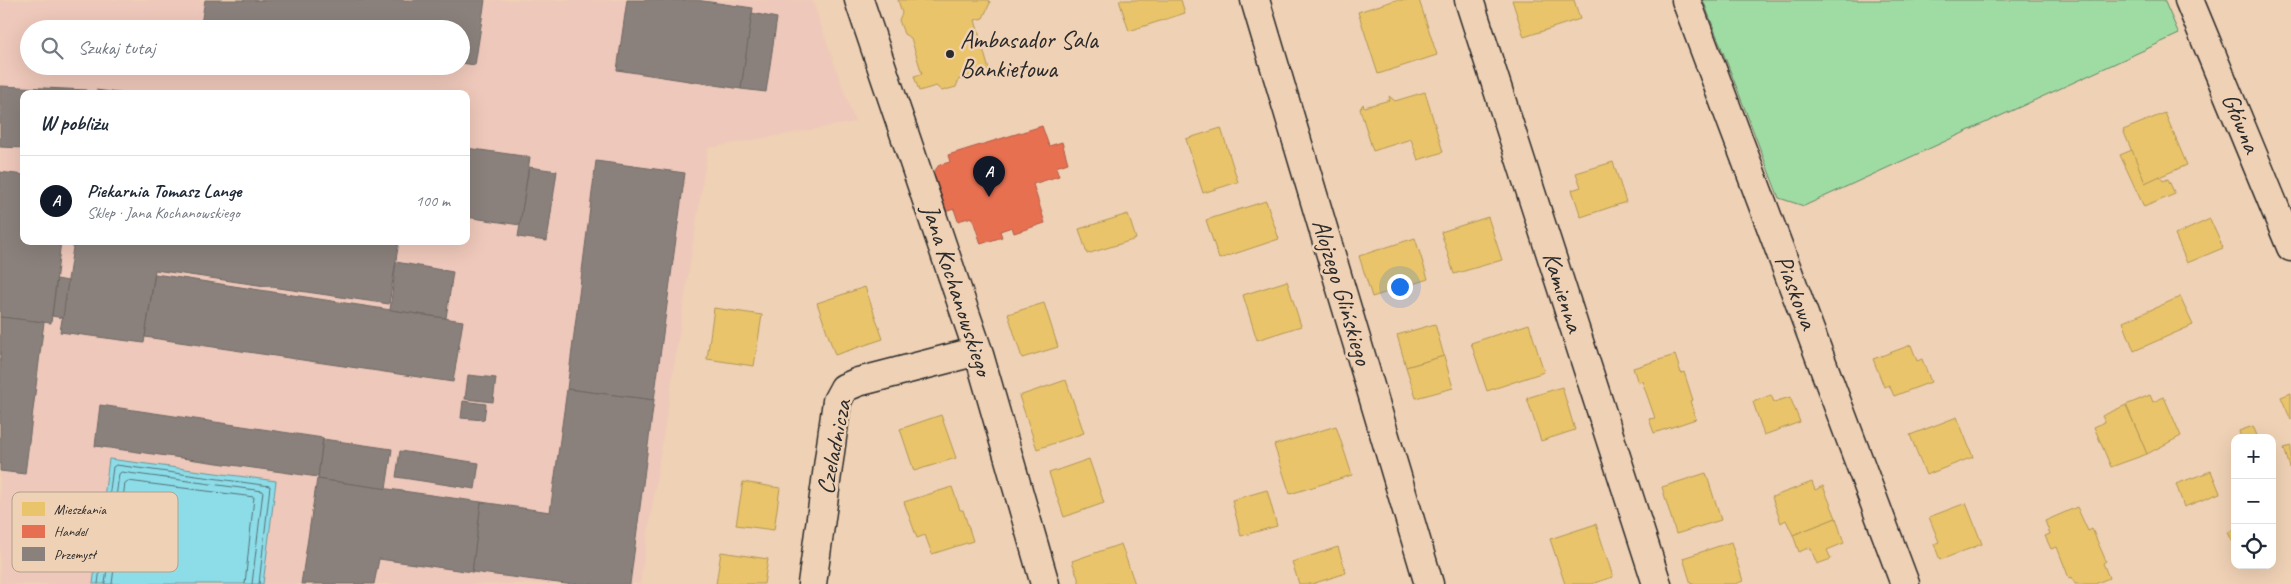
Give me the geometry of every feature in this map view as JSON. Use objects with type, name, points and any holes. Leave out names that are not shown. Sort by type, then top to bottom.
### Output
[{"type":"street","name":"Jana Kochanowskiego","points":[[859,0],[978,351],[1044,584]]},
{"type":"street","name":"Alojzego Glińskiego","points":[[1255,0],[1429,584]]},
{"type":"street","name":"Kamienna","points":[[1469,0],[1656,584]]},
{"type":"street","name":"Piaskowa","points":[[1686,0],[1905,584]]},
{"type":"street","name":"Główna","points":[[2189,0],[2291,247]]},
{"type":"street","name":"Czeladnicza","points":[[812,584],[837,401],[844,388],[858,382],[978,351]]},
{"type":"shaded area","points":[[0,0],[812,0],[855,122],[708,148],[640,584],[0,584]]},
{"type":"green space","points":[[1703,0],[2164,0],[2179,34],[1804,206],[1779,198]]},
{"type":"water","points":[[109,459],[276,481],[263,584],[93,584],[95,572],[178,572],[178,492],[105,492]]},
{"type":"building: Mieszkania","name":"Ambasador Sala Bankietowa","points":[[898,0],[989,0],[990,3],[983,18],[975,20],[989,70],[959,79],[956,87],[942,91],[936,86],[919,91],[914,76],[922,74],[911,38],[904,34],[899,20],[902,13]]},
{"type":"building: Mieszkania","points":[[1119,0],[1181,0],[1185,13],[1129,31]]},
{"type":"building: Mieszkania","points":[[1396,0],[1419,0],[1437,55],[1378,74],[1358,12]]},
{"type":"building: Mieszkania","points":[[1512,0],[1574,0],[1580,19],[1524,37]]},
{"type":"building: Mieszkania","points":[[1425,92],[1443,152],[1418,160],[1411,139],[1373,151],[1360,109],[1363,104],[1364,107],[1390,100],[1389,96],[1395,101]]},
{"type":"building: Mieszkania","points":[[2165,113],[2187,165],[2145,183],[2123,130]]},
{"type":"building: Mieszkania","points":[[1221,128],[1238,182],[1203,193],[1186,139]]},
{"type":"building: Mieszkania","points":[[2132,150],[2145,183],[2160,176],[2163,181],[2168,179],[2175,194],[2144,207],[2120,155]]},
{"type":"building: Mieszkania","points":[[1613,162],[1626,202],[1581,217],[1572,190],[1581,187],[1576,173]]},
{"type":"building: Mieszkania","points":[[1266,201],[1279,239],[1219,259],[1206,220]]},
{"type":"building: Mieszkania","points":[[1128,214],[1136,239],[1087,254],[1079,229]]},
{"type":"building: Mieszkania","points":[[1488,217],[1502,260],[1454,274],[1441,232]]},
{"type":"building: Mieszkania","points":[[2210,219],[2223,248],[2187,263],[2175,235]]},
{"type":"building: Mieszkania","points":[[1415,238],[1428,279],[1372,297],[1359,256]]},
{"type":"building: Mieszkania","points":[[1287,281],[1301,326],[1257,340],[1243,295]]},
{"type":"building: Mieszkania","points":[[865,287],[883,339],[835,355],[817,303]]},
{"type":"building: Mieszkania","points":[[2180,297],[2193,325],[2134,351],[2123,322]]},
{"type":"building: Mieszkania","points":[[1044,303],[1058,347],[1022,358],[1008,314]]},
{"type":"building: Mieszkania","points":[[714,308],[762,315],[754,366],[707,359]]},
{"type":"building: Mieszkania","points":[[1435,324],[1444,356],[1406,367],[1397,335]]},
{"type":"building: Mieszkania","points":[[1529,324],[1544,372],[1487,391],[1471,343]]},
{"type":"building: Mieszkania","points":[[1911,345],[1917,361],[1922,359],[1931,382],[1894,396],[1889,385],[1884,387],[1873,359]]},
{"type":"building: Mieszkania","points":[[1675,355],[1681,373],[1684,372],[1693,400],[1690,401],[1696,419],[1654,433],[1649,419],[1655,418],[1642,381],[1638,383],[1633,368]]},
{"type":"building: Mieszkania","points":[[1444,356],[1453,388],[1416,398],[1406,367]]},
{"type":"building: Mieszkania","points":[[1066,380],[1084,433],[1037,449],[1019,396]]},
{"type":"building: Mieszkania","points":[[1562,387],[1575,430],[1541,441],[1527,398]]},
{"type":"building: Mieszkania","points":[[2291,393],[2291,420],[2281,397]]},
{"type":"building: Mieszkania","points":[[1771,395],[1774,402],[1790,397],[1800,422],[1764,435],[1753,402]]},
{"type":"building: Mieszkania","points":[[2150,395],[2153,402],[2164,397],[2181,436],[2147,454],[2126,405]]},
{"type":"building: Mieszkania","points":[[2126,405],[2147,454],[2111,467],[2094,427],[2105,422],[2102,416]]},
{"type":"building: Mieszkania","points":[[941,415],[956,458],[914,471],[900,429]]},
{"type":"building: Mieszkania","points":[[1957,417],[1973,457],[1926,475],[1910,435]]},
{"type":"building: Mieszkania","points":[[1336,426],[1352,475],[1290,494],[1274,445]]},
{"type":"building: Mieszkania","points":[[2253,426],[2256,434],[2240,434],[2239,431]]},
{"type":"building: Mieszkania","points":[[2291,446],[2291,471],[2284,448]]},
{"type":"building: Mieszkania","points":[[1089,459],[1104,503],[1064,517],[1049,473]]},
{"type":"building: Mieszkania","points":[[2211,471],[2220,493],[2184,507],[2176,484]]},
{"type":"building: Mieszkania","points":[[1706,473],[1721,520],[1676,534],[1662,487]]},
{"type":"building: Mieszkania","points":[[743,482],[780,488],[774,530],[736,525]]},
{"type":"building: Mieszkania","points":[[1812,482],[1815,490],[1823,486],[1836,518],[1793,535],[1786,520],[1781,523],[1772,497]]},
{"type":"building: Mieszkania","points":[[952,487],[960,510],[963,510],[973,541],[932,554],[925,535],[917,538],[904,502]]},
{"type":"building: Mieszkania","points":[[1267,490],[1277,526],[1241,536],[1232,500]]},
{"type":"building: Mieszkania","points":[[1966,503],[1982,544],[1940,560],[1934,544],[1939,542],[1929,517]]},
{"type":"building: Mieszkania","points":[[2077,507],[2088,531],[2092,529],[2106,561],[2103,563],[2109,578],[2095,584],[2075,584],[2072,577],[2069,578],[2057,547],[2051,549],[2045,536],[2050,534],[2045,521]]},
{"type":"building: Mieszkania","points":[[1836,518],[1844,543],[1827,550],[1831,559],[1817,564],[1810,547],[1799,552],[1793,535]]},
{"type":"building: Mieszkania","points":[[1596,524],[1613,577],[1591,584],[1565,584],[1550,539]]},
{"type":"building: Mieszkania","points":[[1731,542],[1743,581],[1735,584],[1691,584],[1683,558]]},
{"type":"building: Mieszkania","points":[[1121,544],[1135,584],[1080,584],[1072,561]]},
{"type":"building: Mieszkania","points":[[1338,547],[1346,573],[1312,584],[1299,584],[1292,562]]},
{"type":"building: Mieszkania","points":[[721,552],[768,559],[764,584],[716,584]]},
{"type":"building: Handel","points":[[1042,126],[1049,146],[1062,142],[1068,163],[1056,167],[1059,176],[1033,184],[1045,223],[1014,233],[1012,227],[1000,231],[1002,237],[981,244],[972,217],[958,221],[954,209],[945,212],[933,173],[939,165],[950,162],[948,155]]},
{"type":"building: Przemysł","points":[[205,0],[485,0],[475,65],[470,64],[470,20],[202,20]]},
{"type":"building: Przemysł","points":[[627,0],[696,0],[753,8],[741,89],[617,70]]},
{"type":"building: Przemysł","points":[[752,13],[777,18],[766,92],[741,89]]},
{"type":"building: Przemysł","points":[[0,86],[87,90],[20,90],[20,148],[0,147]]},
{"type":"building: Przemysł","points":[[470,149],[530,157],[520,225],[470,218]]},
{"type":"building: Przemysł","points":[[596,161],[685,173],[654,400],[567,389]]},
{"type":"building: Przemysł","points":[[529,167],[557,171],[547,241],[518,237]]},
{"type":"building: Przemysł","points":[[0,172],[20,174],[20,245],[61,245],[51,323],[0,317]]},
{"type":"building: Przemysł","points":[[73,245],[398,245],[389,304],[155,270],[144,343],[60,332]]},
{"type":"building: Przemysł","points":[[396,262],[453,272],[446,318],[390,310]]},
{"type":"building: Przemysł","points":[[155,274],[463,321],[453,382],[145,337]]},
{"type":"building: Przemysł","points":[[57,279],[68,281],[63,318],[52,316]]},
{"type":"building: Przemysł","points":[[0,317],[44,322],[25,474],[0,471]]},
{"type":"building: Przemysł","points":[[468,375],[496,378],[493,402],[465,399]]},
{"type":"building: Przemysł","points":[[567,389],[654,400],[630,584],[566,584],[472,572],[481,502],[550,512]]},
{"type":"building: Przemysł","points":[[463,401],[486,404],[484,420],[461,418]]},
{"type":"building: Przemysł","points":[[100,405],[323,438],[318,477],[95,446]]},
{"type":"building: Przemysł","points":[[323,439],[392,449],[386,489],[318,479]]},
{"type":"building: Przemysł","points":[[400,451],[479,463],[475,489],[396,477]]},
{"type":"building: Przemysł","points":[[317,479],[481,502],[472,572],[379,559],[374,584],[301,584]]},
{"type":"place","name":"Ambasador Sala Bankietowa","points":[[950,54]]},
{"type":"place","name":"Piekarnia Tomasz Lange","points":[[989,197]]}]
